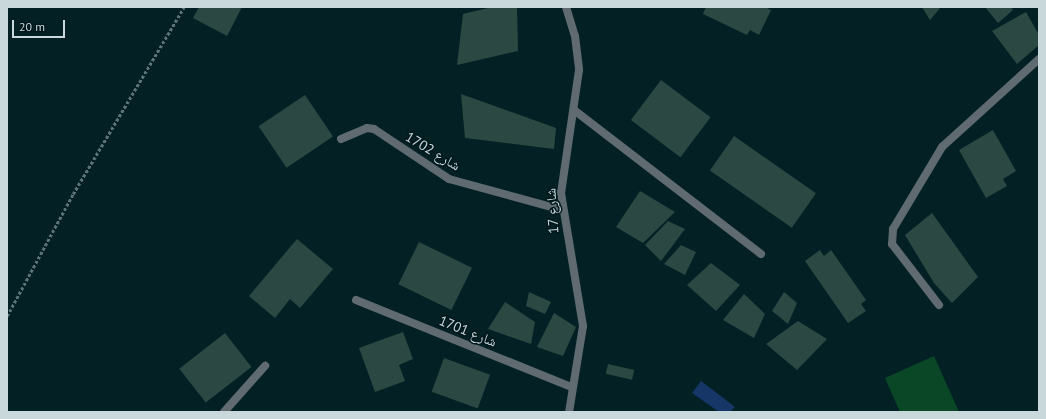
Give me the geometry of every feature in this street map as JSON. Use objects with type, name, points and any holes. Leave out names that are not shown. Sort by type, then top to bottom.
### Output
[{"type":"street","name":"شارع 17","points":[[566,7],[575,36],[579,70],[562,180],[562,210],[583,326],[571,387],[569,412]]},
{"type":"street","points":[[939,305],[894,248],[892,232],[942,147],[1039,59]]},
{"type":"street","points":[[574,110],[762,254]]},
{"type":"street","name":"شارع 1702","points":[[341,139],[367,128],[374,129],[449,179],[562,210]]},
{"type":"street","name":"شارع 1701","points":[[356,300],[571,387]]},
{"type":"street","points":[[224,412],[265,366]]},
{"type":"path","points":[[7,316],[73,194],[184,7]]},
{"type":"green space","points":[[934,356],[959,412],[900,412],[885,378]]},
{"type":"water","points":[[701,381],[735,407],[730,412],[719,412],[692,393]]},
{"type":"building","points":[[199,7],[242,7],[227,36],[193,18]]},
{"type":"building","points":[[492,7],[517,7],[518,51],[457,65],[463,14]]},
{"type":"building","points":[[706,7],[765,7],[771,10],[759,35],[750,30],[747,35],[703,14]]},
{"type":"building","points":[[922,7],[941,7],[930,20]]},
{"type":"building","points":[[985,7],[1011,7],[1013,10],[998,23]]},
{"type":"building","points":[[1026,12],[1039,35],[1039,45],[1017,64],[992,31]]},
{"type":"building","points":[[661,80],[711,117],[680,157],[631,120]]},
{"type":"building","points":[[461,94],[556,128],[554,149],[465,138]]},
{"type":"building","points":[[305,95],[333,136],[287,168],[259,126]]},
{"type":"building","points":[[993,130],[1016,171],[1003,179],[1007,186],[986,198],[959,150]]},
{"type":"building","points":[[734,136],[816,193],[792,228],[710,170]]},
{"type":"building","points":[[640,191],[675,212],[643,243],[616,227]]},
{"type":"building","points":[[932,213],[978,277],[952,303],[934,283],[905,235]]},
{"type":"building","points":[[668,221],[685,229],[661,261],[645,245]]},
{"type":"building","points":[[297,239],[333,269],[300,308],[290,299],[275,318],[249,296]]},
{"type":"building","points":[[419,242],[472,268],[451,310],[398,284]]},
{"type":"building","points":[[681,245],[696,252],[685,275],[664,264]]},
{"type":"building","points":[[820,250],[824,256],[831,250],[866,300],[861,304],[866,311],[848,323],[805,261]]},
{"type":"building","points":[[711,263],[740,285],[716,311],[687,285]]},
{"type":"building","points":[[529,292],[551,302],[545,314],[526,306]]},
{"type":"building","points":[[784,292],[797,303],[788,324],[772,311]]},
{"type":"building","points":[[744,294],[765,314],[754,338],[723,320]]},
{"type":"building","points":[[505,302],[535,322],[531,344],[488,329]]},
{"type":"building","points":[[554,313],[576,327],[563,356],[537,347]]},
{"type":"building","points":[[798,321],[827,339],[797,370],[766,344]]},
{"type":"building","points":[[403,332],[413,359],[399,365],[405,381],[375,392],[359,348]]},
{"type":"building","points":[[225,333],[251,367],[206,403],[179,369]]},
{"type":"building","points":[[444,358],[490,375],[478,409],[432,392]]},
{"type":"building","points":[[608,364],[634,370],[632,380],[606,374]]}]
